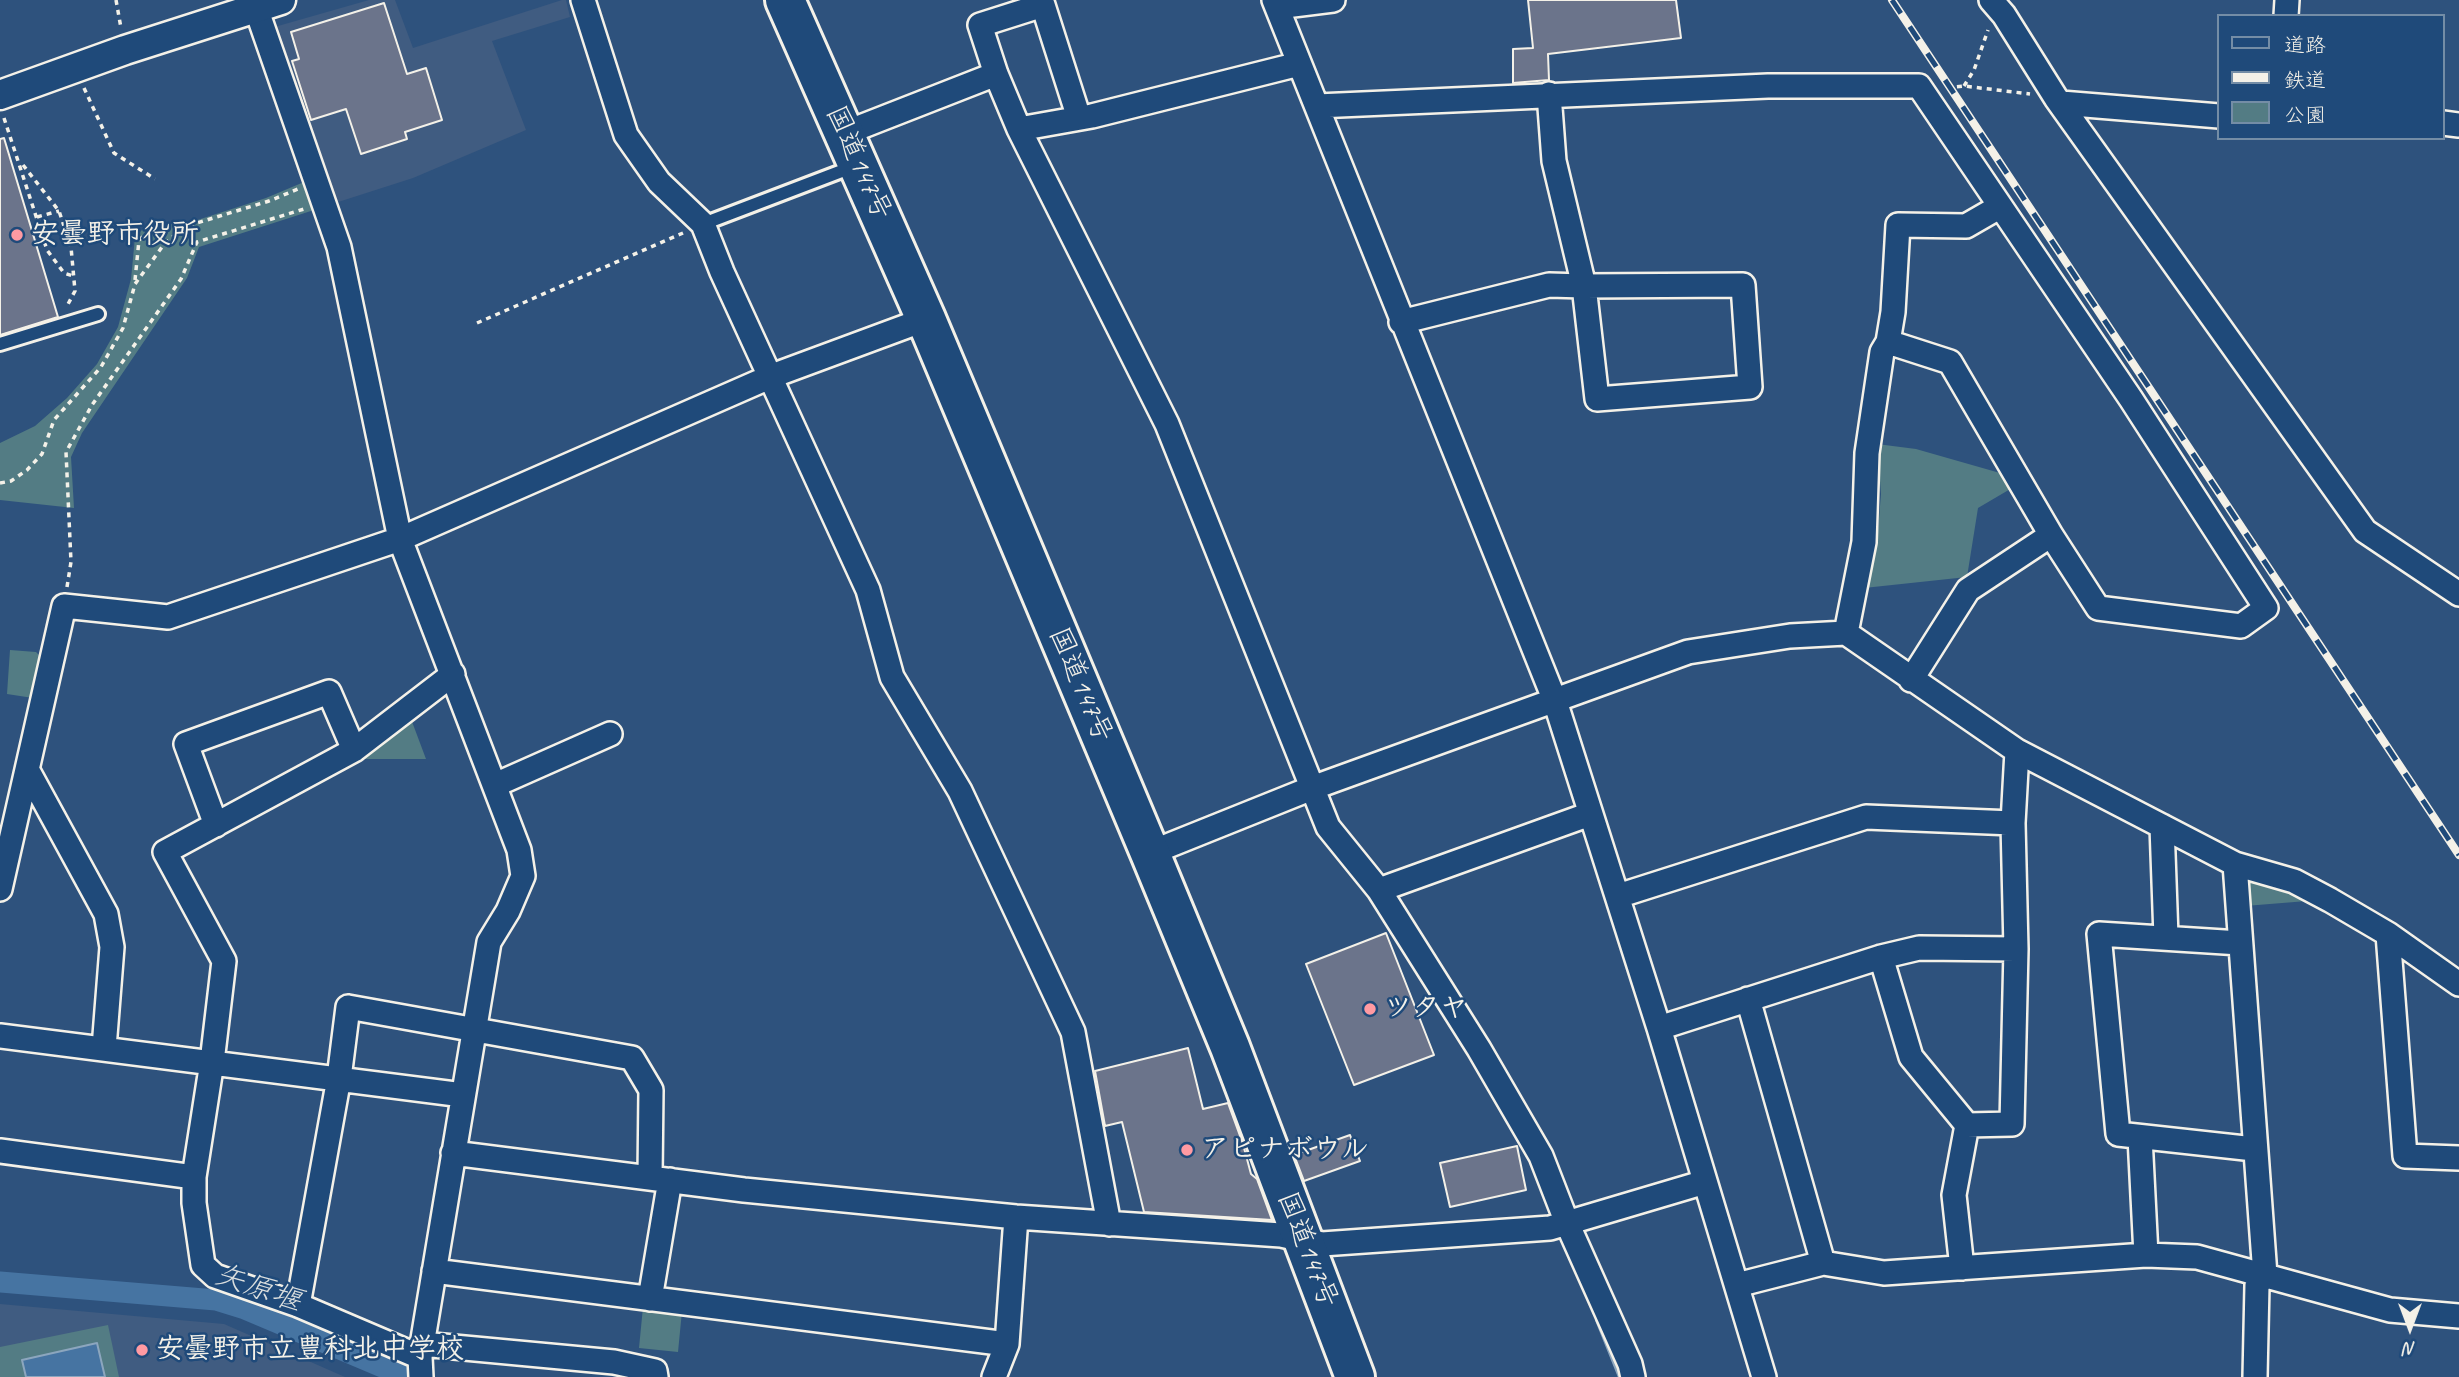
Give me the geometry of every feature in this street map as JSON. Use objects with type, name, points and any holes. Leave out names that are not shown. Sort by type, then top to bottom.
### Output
[{"type":"highway","name":"国道147号","points":[[785,0],[926,319],[1150,853],[1230,1047],[1355,1377]]},
{"type":"street","points":[[583,0],[626,135],[659,182],[703,224],[722,272],[868,590],[892,677],[960,791],[1073,1032],[1109,1224]]},
{"type":"street","points":[[1333,0],[1275,4],[1555,701],[1659,1028],[1764,1377]]},
{"type":"street","points":[[1994,3],[2059,100],[2365,531],[2459,594]]},
{"type":"street","points":[[1,104],[268,4],[319,192],[338,247],[400,539],[519,850],[523,876],[508,911],[489,942],[421,1359]]},
{"type":"street","points":[[1079,118],[1043,5],[980,25],[996,74],[1020,129],[1167,424],[1328,827],[1379,890],[1479,1049],[1541,1156],[1567,1223],[1630,1364],[1633,1377]]},
{"type":"street","points":[[1020,129],[1079,118],[1299,64]]},
{"type":"street","points":[[852,149],[996,74]]},
{"type":"street","points":[[1317,106],[1768,86],[1919,86],[2131,399],[2266,608],[2241,626],[2098,608],[2051,535],[1950,362],[1888,342]]},
{"type":"street","points":[[1401,322],[1549,285],[1584,286],[1743,285],[1750,387],[1597,399],[1584,286],[1554,161],[1549,94]]},
{"type":"street","points":[[2059,100],[2218,116]]},
{"type":"street","points":[[1846,633],[1864,542],[1867,453],[1882,352],[1888,342],[1893,312],[1898,225],[1966,226],[1999,207]]},
{"type":"street","points":[[0,889],[6,828],[28,771],[64,606],[168,617],[400,539],[772,376],[926,319]]},
{"type":"street","points":[[1911,680],[1968,590],[2051,535]]},
{"type":"street","points":[[1150,853],[1312,788],[1688,652],[1790,636],[1846,633],[2017,751],[2235,864],[2294,881],[2388,934],[2459,984]]},
{"type":"street","points":[[453,674],[354,750],[165,852],[224,961],[194,1177],[194,1203],[203,1265],[215,1276],[298,1305],[421,1359],[614,1363],[655,1371],[656,1377]]},
{"type":"street","points":[[216,825],[186,744],[329,692],[354,750]]},
{"type":"street","points":[[495,785],[610,734]]},
{"type":"street","points":[[1967,1125],[2012,1124],[2016,949],[2013,822],[2017,751]]},
{"type":"street","points":[[28,771],[106,914],[111,947],[104,1048]]},
{"type":"street","points":[[1379,890],[1590,814]]},
{"type":"street","points":[[1618,896],[1866,817],[2013,822]]},
{"type":"street","points":[[2162,826],[2166,937]]},
{"type":"street","points":[[2235,864],[2265,1275],[2257,1285],[2255,1377]]},
{"type":"street","points":[[2240,943],[2099,934],[2118,1134],[2254,1149]]},
{"type":"street","points":[[2388,934],[2405,1156],[2459,1158]]},
{"type":"street","points":[[1659,1028],[1881,957],[1919,948],[2016,949]]},
{"type":"street","points":[[1881,957],[1910,1057],[1967,1125]]},
{"type":"street","points":[[1748,999],[1823,1263]]},
{"type":"street","points":[[298,1305],[339,1078],[348,1007],[632,1058],[651,1090],[660,1178],[650,1299]]},
{"type":"street","points":[[0,1035],[463,1095]]},
{"type":"street","points":[[1962,1268],[1954,1195],[1967,1125]]},
{"type":"street","points":[[2140,1137],[2146,1255]]},
{"type":"street","points":[[0,1151],[194,1177]]},
{"type":"street","points":[[453,1153],[744,1190],[1016,1217],[1281,1235],[1322,1244],[1550,1228],[1705,1182]]},
{"type":"street","points":[[994,1377],[1007,1344],[1016,1217]]},
{"type":"street","points":[[1737,1285],[1823,1263],[1884,1273],[2146,1255],[2197,1256],[2390,1310],[2459,1315]]},
{"type":"street","points":[[434,1271],[1007,1344]]},
{"type":"lane","points":[[703,224],[852,149]]},
{"type":"lane","points":[[0,344],[98,314]]},
{"type":"path","points":[[1964,86],[1974,70],[1994,3]]},
{"type":"path","points":[[82,84],[114,153],[155,179]]},
{"type":"path","points":[[1919,86],[1964,86],[2059,100]]},
{"type":"path","points":[[1,104],[47,250],[64,273],[73,276]]},
{"type":"path","points":[[19,161],[58,211],[71,247],[75,291],[65,310]]},
{"type":"path","points":[[0,483],[10,481],[27,470],[42,454],[54,420],[101,366],[123,328],[135,284],[139,240],[154,227],[187,226],[269,201],[319,192]]},
{"type":"path","points":[[64,606],[71,562],[66,452],[92,405],[181,279],[197,242],[319,192]]},
{"type":"path","points":[[37,217],[58,211]]},
{"type":"path","points":[[477,323],[703,224]]},
{"type":"path","points":[[135,284],[165,243],[187,226]]},
{"type":"shaded area","points":[[369,0],[395,0],[413,48],[562,0],[566,0],[570,17],[492,41],[526,130],[413,178],[332,204],[271,28]]},
{"type":"shaded area","name":"安曇野市立豊科北中学校","points":[[0,1304],[224,1324],[345,1377],[0,1377]]},
{"type":"shaded area","points":[[97,1343],[105,1377],[26,1377],[22,1360]]},
{"type":"green space","points":[[304,182],[314,210],[199,247],[187,278],[82,433],[71,457],[74,508],[0,500],[0,443],[35,426],[67,398],[97,364],[118,327],[131,279],[135,237],[149,223],[185,224],[266,198]]},
{"type":"green space","points":[[1877,444],[1916,449],[2007,475],[2012,488],[1978,508],[1967,577],[1864,588],[1877,543],[1881,494]]},
{"type":"green space","points":[[10,650],[36,652],[43,659],[33,698],[7,694]]},
{"type":"green space","points":[[411,719],[426,759],[362,759]]},
{"type":"green space","points":[[2243,875],[2307,901],[2245,906]]},
{"type":"green space","points":[[643,1307],[682,1311],[678,1352],[639,1348]]},
{"type":"green space","points":[[108,1325],[119,1377],[0,1377],[0,1347]]},
{"type":"building","points":[[1528,0],[1676,0],[1681,38],[1548,54],[1549,80],[1513,83],[1513,49],[1533,48]]},
{"type":"building","points":[[384,3],[407,74],[426,68],[442,120],[405,132],[407,139],[361,154],[346,109],[311,120],[292,61],[299,59],[291,32]]},
{"type":"building","name":"安曇野市役所","points":[[4,138],[58,317],[0,335],[0,139]]},
{"type":"building","name":"ツタヤ","points":[[1386,933],[1434,1055],[1354,1085],[1306,964]]},
{"type":"building","name":"アピナボウル","points":[[1188,1048],[1203,1109],[1228,1103],[1251,1174],[1257,1179],[1272,1220],[1144,1212],[1122,1122],[1105,1126],[1095,1071]]},
{"type":"building","points":[[1350,1135],[1360,1161],[1304,1181],[1294,1155]]},
{"type":"building","points":[[1517,1146],[1526,1190],[1450,1207],[1440,1163]]},
{"type":"waterway","name":"矢原堰","points":[[0,1282],[216,1300],[245,1309],[406,1377]]},
{"type":"waterway","points":[[1598,1320],[1621,1377]]},
{"type":"railway","points":[[1892,0],[2459,855]]},
{"type":"place","name":"安曇野市役所","points":[[17,235]]},
{"type":"place","name":"ツタヤ","points":[[1370,1009]]},
{"type":"place","name":"アピナボウル","points":[[1187,1150]]},
{"type":"place","name":"安曇野市立豊科北中学校","points":[[142,1350]]}]
